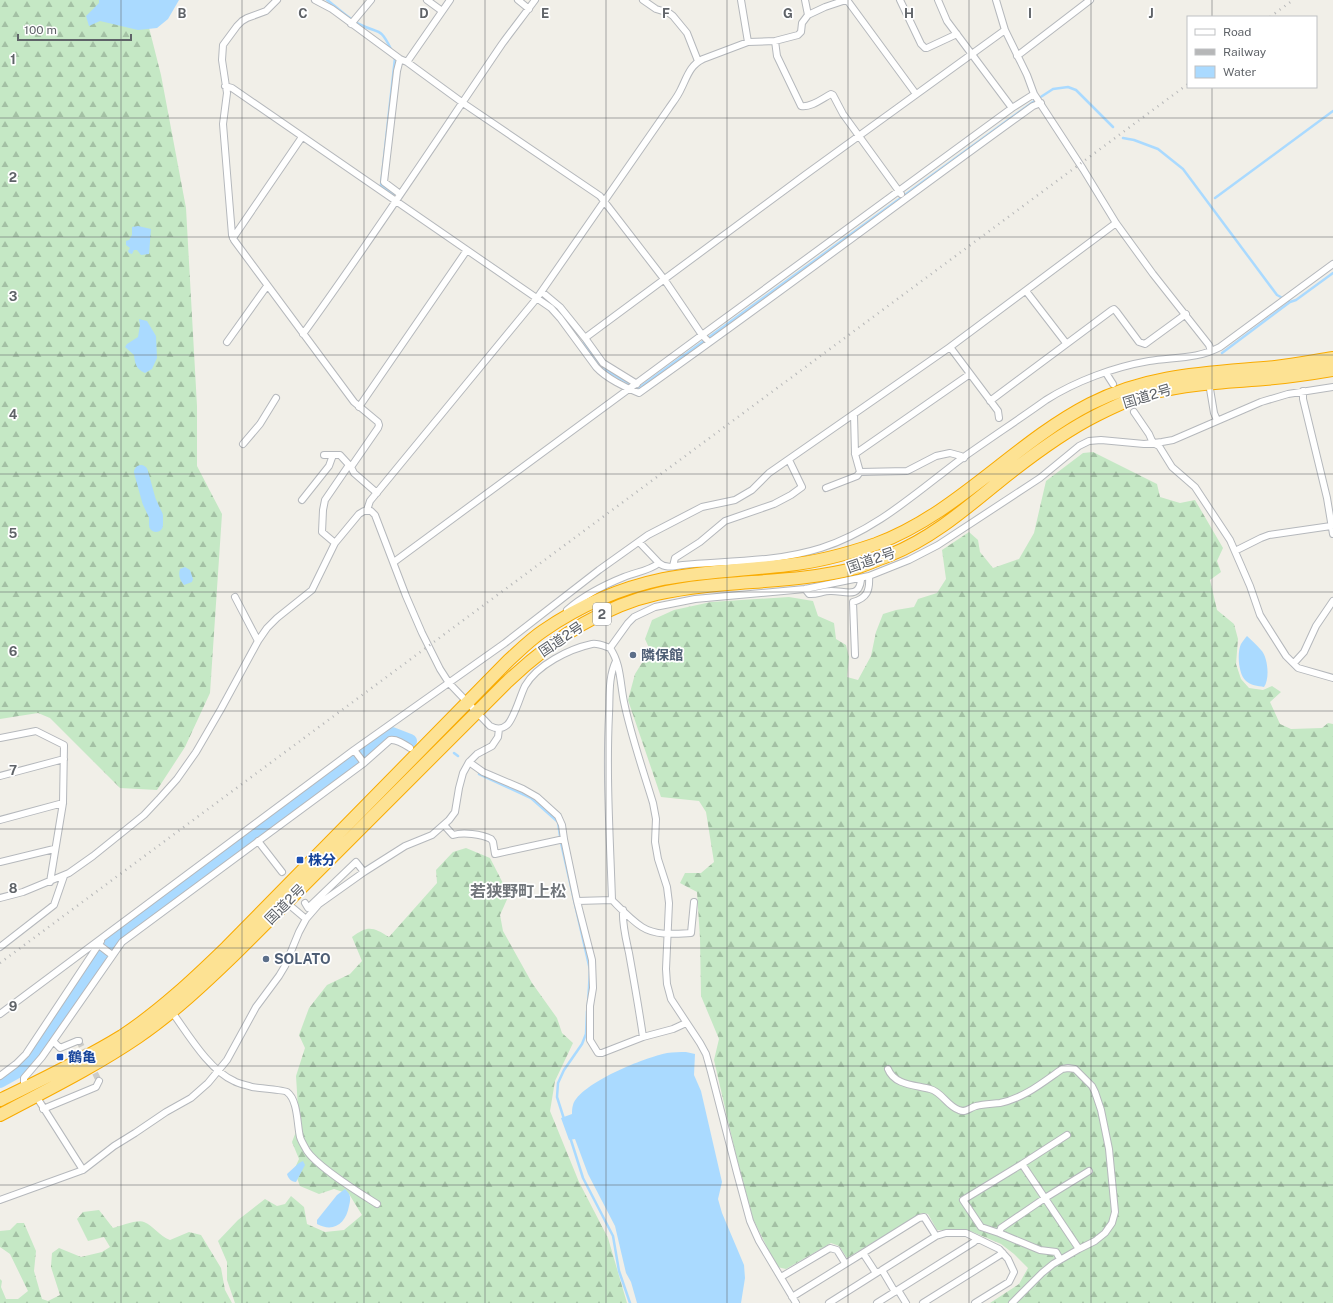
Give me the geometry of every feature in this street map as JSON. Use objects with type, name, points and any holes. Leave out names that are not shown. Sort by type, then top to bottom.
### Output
[{"type":"highway","name":"国道2号","points":[[0,1100],[86,1057],[122,1036],[166,1003],[227,948],[514,655],[541,632],[590,603],[637,585],[690,575],[790,565],[824,559],[853,552],[892,537],[942,509],[1013,455],[1070,415],[1107,396],[1136,386],[1167,378],[1200,373],[1275,367],[1333,358]]},
{"type":"highway","name":"国道2号","points":[[0,1115],[112,1054],[172,1012],[210,978],[287,903],[477,711],[531,659],[597,616],[623,605],[656,594],[696,587],[795,578],[856,568],[892,554],[950,522],[1064,434],[1096,415],[1122,403],[1146,394],[1174,388],[1209,383],[1296,376],[1333,370]]},
{"type":"street","points":[[277,0],[266,11],[242,21],[223,45],[222,60],[227,93],[223,124],[233,238],[345,390],[359,407],[376,420],[379,425],[325,500],[322,532],[335,543]]},
{"type":"street","points":[[315,0],[353,22],[400,59],[407,62],[463,103],[604,201],[664,279],[705,338]]},
{"type":"street","points":[[353,22],[371,0]]},
{"type":"street","points":[[427,0],[442,11]]},
{"type":"street","points":[[407,62],[450,0]]},
{"type":"street","points":[[518,0],[529,8]]},
{"type":"street","points":[[303,334],[463,103],[503,42],[535,0]]},
{"type":"street","points":[[643,0],[656,9],[669,13],[673,16],[687,33],[698,61]]},
{"type":"street","points":[[742,0],[748,42]]},
{"type":"street","points":[[805,0],[808,15]]},
{"type":"street","points":[[367,510],[370,501],[542,292],[669,108],[681,90],[688,73],[698,61],[748,42],[775,41],[798,35],[801,32],[802,23],[808,15],[846,0],[916,94]]},
{"type":"street","points":[[900,0],[924,48],[928,48],[957,34]]},
{"type":"street","points":[[938,0],[947,21],[1012,108]]},
{"type":"street","points":[[996,0],[1005,30],[1037,99],[1116,223],[1153,274],[1209,345],[1211,352]]},
{"type":"street","points":[[1017,56],[1090,0]]},
{"type":"street","points":[[585,338],[1005,30]]},
{"type":"street","points":[[775,41],[777,56],[801,106],[804,107],[833,94],[843,114],[902,195]]},
{"type":"street","points":[[400,59],[384,182],[400,194]]},
{"type":"street","points":[[225,86],[232,88],[551,308],[600,372],[629,389],[639,393],[716,339],[1012,108],[1037,99]]},
{"type":"street","points":[[394,562],[629,389],[705,338],[902,195],[1033,106],[1037,99]]},
{"type":"street","points":[[233,238],[302,137]]},
{"type":"street","points":[[0,1014],[355,751],[505,643],[599,570],[648,535],[702,507],[736,500],[745,495],[769,473],[950,347],[1116,223]]},
{"type":"street","points":[[359,407],[467,250]]},
{"type":"street","points":[[639,542],[662,566],[667,567],[781,557],[800,554],[839,541],[867,528],[885,517],[964,458],[1048,399],[1090,378],[1118,368],[1146,362],[1191,357],[1211,352],[1333,264]]},
{"type":"street","points":[[227,342],[267,286]]},
{"type":"street","points":[[1026,291],[1066,344]]},
{"type":"street","points":[[542,292],[560,307],[603,363],[637,384]]},
{"type":"street","points":[[990,401],[1114,309],[1142,344],[1145,344],[1186,314]]},
{"type":"street","points":[[950,347],[998,411],[999,418]]},
{"type":"street","points":[[1106,372],[1113,384]]},
{"type":"street","points":[[855,454],[970,374]]},
{"type":"street","points":[[1209,383],[1214,413],[1217,420]]},
{"type":"street","points":[[610,648],[634,616],[655,607],[695,599],[805,589],[869,576],[909,560],[938,545],[1040,478],[1079,446],[1089,441],[1101,440],[1144,444],[1173,440],[1262,402],[1303,391],[1333,387]]},
{"type":"street","points":[[1303,391],[1303,399],[1333,534]]},
{"type":"street","points":[[243,444],[260,424],[276,398]]},
{"type":"street","points":[[1134,412],[1149,434],[1153,443],[1159,446],[1172,467],[1194,487],[1218,522],[1235,551],[1263,620],[1286,656],[1298,668],[1333,678]]},
{"type":"street","points":[[854,414],[855,454],[860,472]]},
{"type":"street","points":[[826,488],[857,476],[860,472],[907,471],[936,456],[950,453],[964,458]]},
{"type":"street","points":[[324,455],[340,455],[354,473],[377,493]]},
{"type":"street","points":[[302,500],[329,466],[333,455]]},
{"type":"street","points":[[673,566],[675,558],[700,542],[725,521],[774,504],[802,487],[788,460]]},
{"type":"street","points":[[0,898],[23,892],[64,876],[78,867],[144,815],[177,779],[221,709],[258,641],[267,628],[312,590],[335,543],[359,514],[367,510],[372,511],[394,562],[406,596],[440,669],[449,683],[490,726],[499,729],[506,726],[510,722],[526,684],[536,672],[560,655],[593,644],[610,648],[614,655],[620,672],[624,701],[653,803],[656,819],[655,842],[667,887],[669,903],[666,969],[667,984],[671,999],[706,1054],[750,1220],[759,1241],[796,1303]]},
{"type":"street","points":[[1235,551],[1269,535],[1331,526]]},
{"type":"street","points":[[839,541],[845,548]]},
{"type":"street","points":[[556,622],[568,609],[583,598],[611,583],[653,568],[659,563]]},
{"type":"street","points":[[855,655],[853,602],[860,600],[866,595],[869,589],[869,576]]},
{"type":"street","points":[[805,589],[808,594],[815,595],[824,591],[833,590],[851,593],[856,591],[860,586],[861,580]]},
{"type":"street","points":[[235,597],[258,641]]},
{"type":"street","points":[[1294,664],[1304,652],[1316,626],[1333,601]]},
{"type":"street","points":[[612,900],[607,754],[610,680],[613,666],[616,661]]},
{"type":"street","points":[[0,1200],[82,1170],[114,1146],[166,1112],[191,1098],[208,1083],[227,1060],[261,999],[279,976],[306,920],[324,900],[364,872],[405,846],[432,834],[444,825],[454,812],[463,773],[469,762],[477,754],[492,746],[498,737],[499,729]]},
{"type":"street","points":[[0,738],[36,731],[64,745],[63,803],[54,850],[50,882]]},
{"type":"street","points":[[24,1088],[24,1078],[53,1041],[122,942],[364,762],[390,740],[394,740],[410,748]]},
{"type":"street","points":[[355,751],[364,762]]},
{"type":"street","points":[[0,776],[64,759]]},
{"type":"street","points":[[469,762],[483,772],[524,789],[536,797],[558,816],[562,825],[561,840],[592,960],[593,988],[590,1006],[590,1040],[598,1053],[602,1053],[643,1037],[673,1029],[686,1023]]},
{"type":"street","points":[[0,820],[63,803]]},
{"type":"street","points":[[444,825],[453,835],[474,834],[491,839],[495,854],[561,840]]},
{"type":"street","points":[[258,841],[282,872]]},
{"type":"street","points":[[0,862],[54,850]]},
{"type":"street","points":[[305,904],[308,908],[356,862],[364,872]]},
{"type":"street","points":[[0,947],[54,905],[64,876]]},
{"type":"street","points":[[577,901],[612,900],[642,927],[667,934],[691,933],[694,902]]},
{"type":"street","points":[[287,903],[306,920]]},
{"type":"street","points":[[623,910],[622,916],[643,1037]]},
{"type":"street","points":[[0,1076],[26,1054],[103,938]]},
{"type":"street","points":[[99,945],[112,955]]},
{"type":"street","points":[[172,1012],[210,1063],[234,1081],[252,1087],[287,1091],[293,1098],[300,1138],[308,1151],[322,1166],[377,1204]]},
{"type":"street","points":[[53,1041],[60,1048],[77,1041],[79,1042]]},
{"type":"street","points":[[888,1069],[890,1075],[899,1082],[934,1090],[958,1110],[966,1111],[974,1106],[1001,1103],[1029,1093],[1062,1069],[1075,1069],[1092,1086],[1101,1110],[1109,1149],[1115,1212],[1112,1223],[1105,1233],[1095,1241],[1060,1259],[1042,1273],[1012,1303]]},
{"type":"street","points":[[43,1109],[96,1087],[99,1082]]},
{"type":"street","points":[[36,1096],[82,1170]]},
{"type":"street","points":[[1060,1259],[1056,1252],[1040,1250],[981,1227],[963,1200],[1067,1135]]},
{"type":"street","points":[[1022,1164],[1079,1249]]},
{"type":"street","points":[[999,1233],[1001,1228],[1045,1198],[1089,1171]]},
{"type":"street","points":[[792,1297],[919,1218],[924,1217],[936,1236]]},
{"type":"street","points":[[829,1303],[936,1236],[946,1233],[966,1234],[999,1249],[1008,1259],[1014,1272],[1009,1282],[975,1303]]},
{"type":"street","points":[[877,1303],[977,1239]]},
{"type":"street","points":[[781,1277],[830,1248],[837,1250],[845,1264]]},
{"type":"street","points":[[863,1253],[906,1303]]},
{"type":"street","points":[[923,1303],[1003,1253]]},
{"type":"green space","points":[[0,0],[142,0],[161,75],[186,208],[197,406],[197,466],[222,514],[210,693],[185,747],[157,790],[120,788],[50,718],[38,713],[0,719]]},
{"type":"green space","points":[[1093,452],[1157,484],[1160,497],[1180,503],[1195,500],[1223,548],[1217,561],[1221,572],[1210,580],[1217,610],[1234,624],[1238,639],[1236,664],[1241,679],[1249,688],[1263,690],[1272,686],[1281,692],[1270,702],[1280,724],[1291,729],[1322,728],[1328,723],[1333,724],[1333,1303],[990,1303],[1019,1284],[1028,1268],[1001,1244],[968,1230],[937,1230],[928,1214],[922,1213],[847,1258],[839,1246],[831,1243],[786,1269],[777,1267],[753,1219],[735,1151],[714,1060],[719,1039],[701,996],[700,938],[697,892],[680,883],[685,873],[701,873],[714,862],[706,812],[699,801],[661,797],[628,700],[635,674],[650,650],[645,639],[652,620],[674,610],[711,602],[789,597],[813,601],[818,616],[834,623],[836,639],[846,645],[849,657],[847,677],[858,680],[871,656],[876,632],[883,614],[914,607],[918,599],[937,593],[946,579],[942,550],[969,532],[978,540],[980,552],[993,568],[1019,559],[1034,533],[1046,481],[1083,453]]},
{"type":"green space","points":[[466,848],[490,858],[509,895],[500,915],[503,931],[532,983],[557,1018],[562,1033],[573,1043],[555,1081],[550,1111],[579,1182],[608,1238],[627,1303],[235,1303],[227,1280],[227,1262],[218,1241],[238,1220],[265,1199],[277,1206],[285,1204],[291,1196],[304,1207],[307,1224],[325,1232],[344,1230],[362,1215],[349,1194],[334,1189],[319,1194],[300,1186],[294,1170],[299,1159],[292,1142],[299,1124],[296,1076],[305,1048],[299,1035],[309,1008],[327,985],[350,974],[362,961],[352,937],[367,929],[374,929],[389,937],[437,883],[436,870],[453,852]]},
{"type":"green space","points":[[99,1210],[113,1228],[141,1221],[148,1224],[170,1240],[189,1232],[201,1235],[221,1268],[225,1290],[232,1303],[0,1303],[0,1279],[2,1281],[1,1287],[6,1299],[18,1299],[28,1291],[10,1254],[0,1247],[0,1231],[10,1230],[17,1223],[24,1223],[36,1251],[34,1271],[42,1299],[48,1301],[60,1295],[51,1267],[52,1253],[59,1248],[81,1257],[102,1252],[110,1247],[104,1237],[88,1241],[77,1219],[83,1212]]},
{"type":"water","points":[[99,0],[179,0],[168,19],[157,28],[138,30],[100,21],[89,26],[86,16],[99,3]]},
{"type":"water","points":[[138,226],[151,229],[149,254],[141,255],[137,250],[134,250],[132,254],[128,251],[130,248],[126,245],[126,241],[129,240],[132,235],[132,227]]},
{"type":"water","points":[[139,319],[147,321],[156,336],[157,358],[152,369],[145,373],[138,368],[134,355],[125,347],[138,337],[140,325]]},
{"type":"water","points":[[185,567],[190,570],[193,579],[192,582],[184,585],[180,580],[179,574],[180,569]]},
{"type":"water","points":[[1247,636],[1263,653],[1267,663],[1268,674],[1264,687],[1248,682],[1243,678],[1241,673],[1239,652],[1241,644]]},
{"type":"water","points":[[686,1052],[695,1054],[694,1075],[701,1091],[722,1182],[718,1199],[722,1213],[744,1265],[745,1278],[741,1303],[637,1303],[631,1282],[626,1273],[615,1226],[588,1174],[575,1139],[569,1140],[561,1118],[572,1114],[573,1105],[578,1097],[588,1088],[615,1072],[657,1055]]},
{"type":"water","points":[[303,1161],[305,1165],[296,1182],[293,1181],[287,1174]]},
{"type":"water","points":[[345,1189],[350,1195],[350,1200],[347,1212],[342,1222],[334,1227],[323,1227],[317,1224],[317,1220],[337,1195]]},
{"type":"waterway","points":[[327,0],[357,23],[382,34],[391,49]]},
{"type":"waterway","points":[[394,194],[381,185],[395,58]]},
{"type":"waterway","points":[[637,388],[1053,89],[1068,87],[1076,90],[1113,127]]},
{"type":"waterway","points":[[1215,198],[1333,111]]},
{"type":"waterway","points":[[1123,138],[1134,140],[1158,149],[1183,169],[1277,295],[1290,302]]},
{"type":"waterway","points":[[1222,353],[1290,302],[1296,300],[1333,273]]},
{"type":"waterway","points":[[543,297],[569,322]]},
{"type":"waterway","points":[[584,342],[600,367],[630,384]]},
{"type":"waterway","points":[[141,472],[149,501],[156,516],[156,525]]},
{"type":"waterway","points":[[0,1081],[18,1071],[36,1054],[109,944],[380,742],[392,734],[410,741]]},
{"type":"waterway","points":[[454,753],[458,756]]},
{"type":"waterway","points":[[479,774],[531,798],[558,822],[561,843],[590,970],[588,1004]]},
{"type":"waterway","points":[[564,1119],[557,1097],[558,1083],[564,1070],[582,1044],[586,1034],[587,1011]]},
{"type":"waterway","points":[[570,1137],[583,1178],[613,1236],[619,1271],[630,1303]]},
{"type":"tunnel","points":[[847,552],[861,580]]},
{"type":"tunnel","points":[[79,1041],[99,1081]]},
{"type":"railway","points":[[1271,16],[1293,0]]},
{"type":"railway","points":[[0,963],[1187,85]]},
{"type":"place","name":"隣保館","points":[[633,655]]},
{"type":"place","name":"株分","points":[[300,860]]},
{"type":"place","name":"SOLATO","points":[[266,959]]},
{"type":"place","name":"鶴亀","points":[[60,1057]]},
{"type":"district","name":"若狭野町上松","points":[[518,891]]}]
